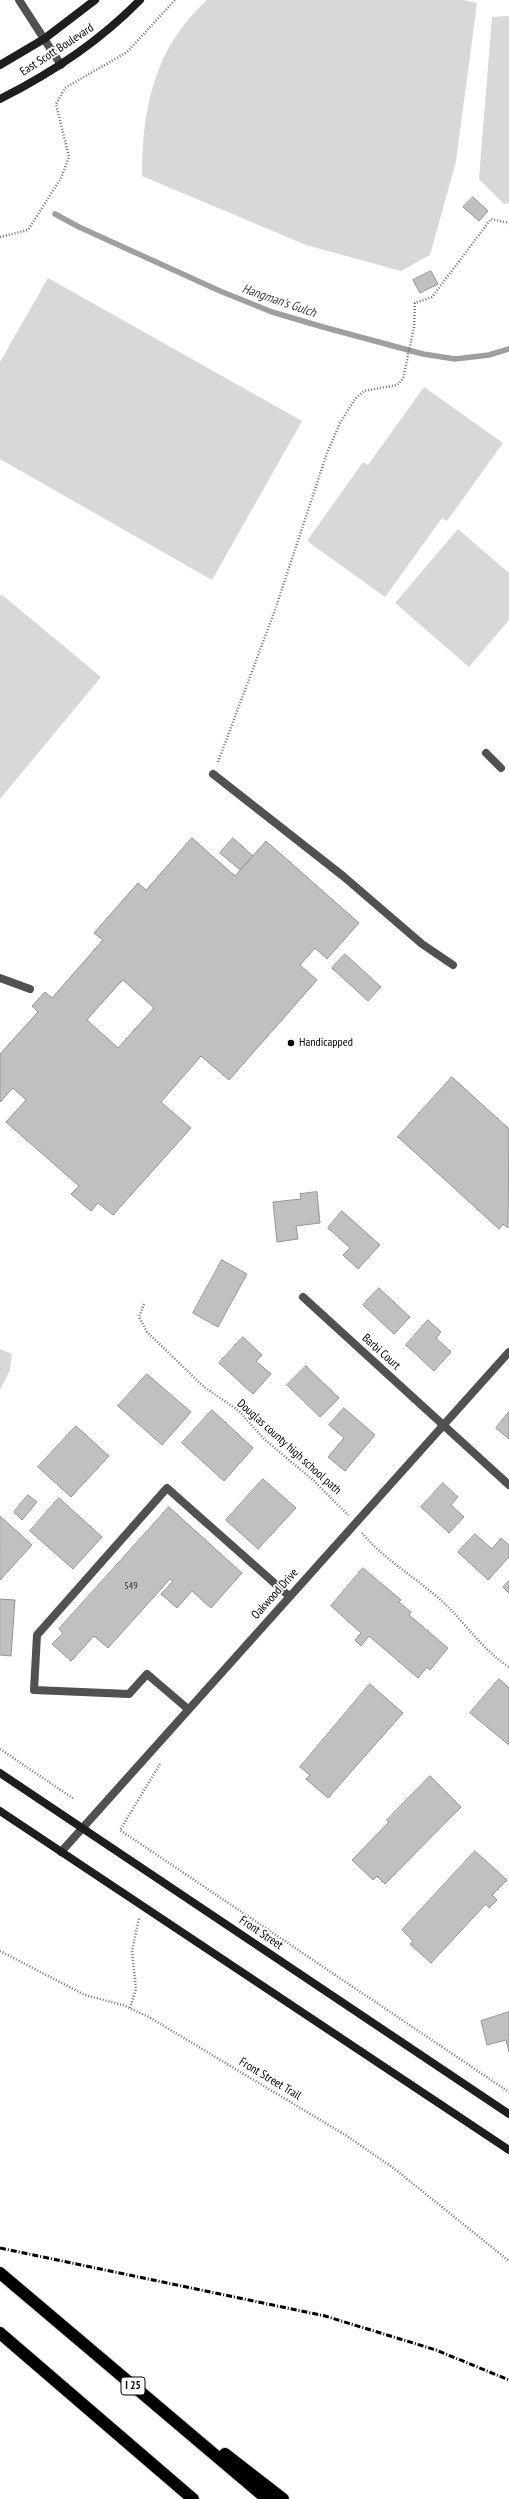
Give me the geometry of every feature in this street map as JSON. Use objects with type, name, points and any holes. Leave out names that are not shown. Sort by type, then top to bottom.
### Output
[{"type":"highway","name":"I 25","points":[[0,2273],[267,2499]]},
{"type":"highway","points":[[32,2300],[282,2499]]},
{"type":"highway","points":[[0,2333],[193,2499]]},
{"type":"main road","name":"East Scott Boulevard","points":[[0,65],[44,40],[95,0]]},
{"type":"main road","name":"East Scott Boulevard","points":[[0,99],[61,65],[90,46],[140,0]]},
{"type":"main road","name":"Front Street","points":[[0,1773],[509,2114]]},
{"type":"main road","points":[[0,1811],[509,2150]]},
{"type":"street","points":[[19,0],[61,65]]},
{"type":"street","points":[[486,753],[501,768]]},
{"type":"street","points":[[213,774],[343,876],[422,944],[452,965]]},
{"type":"street","points":[[0,978],[30,989]]},
{"type":"street","name":"Barbi Court","points":[[303,1297],[509,1485]]},
{"type":"street","name":"Oakwood Drive","points":[[61,1852],[354,1523],[509,1352]]},
{"type":"street","points":[[188,1709],[147,1674],[129,1694],[34,1690],[37,1635],[166,1488],[289,1596]]},
{"type":"path","points":[[0,237],[28,230],[61,178],[69,157],[56,104],[65,88],[127,52],[175,0]]},
{"type":"path","points":[[213,774],[274,610],[327,453],[348,408],[364,391],[397,385],[403,379],[414,327],[415,303],[432,297],[491,219],[509,222]]},
{"type":"path","name":"Douglas county high school path","points":[[144,1304],[139,1317],[147,1332],[204,1387],[239,1411],[264,1439],[314,1480],[370,1542],[447,1606],[475,1638],[509,1667]]},
{"type":"path","points":[[0,1749],[74,1799]]},
{"type":"path","points":[[160,1764],[120,1830],[509,2092]]},
{"type":"path","points":[[130,2008],[136,1989],[133,1937],[143,1906]]},
{"type":"path","name":"Front Street Trail","points":[[0,1951],[45,1977],[85,1995],[130,2008],[185,2038],[347,2136],[396,2170],[509,2260]]},
{"type":"shaded area","points":[[207,0],[464,0],[477,3],[456,161],[430,255],[401,271],[306,245],[142,176],[145,127],[149,104],[163,59],[174,38]]},
{"type":"shaded area","points":[[509,16],[509,203],[504,204],[479,179],[492,17]]},
{"type":"shaded area","points":[[48,278],[302,421],[212,580],[0,459],[0,362]]},
{"type":"shaded area","points":[[424,387],[503,443],[447,521],[442,518],[385,597],[307,541],[363,462],[368,465]]},
{"type":"shaded area","points":[[458,529],[509,573],[509,620],[469,667],[395,603]]},
{"type":"shaded area","points":[[1,594],[101,677],[0,799],[0,596]]},
{"type":"shaded area","points":[[0,1349],[12,1354],[10,1370],[0,1390]]},
{"type":"building","points":[[473,197],[488,211],[479,221],[463,207]]},
{"type":"building","points":[[431,271],[438,284],[420,293],[413,280]]},
{"type":"building","points":[[192,838],[235,876],[266,841],[359,923],[327,959],[315,948],[300,965],[317,980],[229,1080],[201,1056],[161,1102],[191,1128],[113,1215],[98,1203],[91,1211],[71,1194],[79,1186],[6,1122],[26,1100],[13,1088],[0,1102],[0,1054],[38,1012],[32,1006],[45,992],[52,998],[103,940],[94,933],[138,883],[146,890]],"holes":[[[123,980],[154,1008],[118,1048],[87,1020]]]},
{"type":"building","points":[[233,838],[253,856],[240,870],[220,853]]},
{"type":"building","points":[[345,954],[381,987],[368,1001],[332,968]]},
{"type":"building","points":[[452,1077],[509,1129],[508,1228],[503,1224],[499,1229],[398,1137]]},
{"type":"building","points":[[317,1192],[320,1223],[296,1226],[298,1239],[277,1242],[273,1202],[301,1199],[300,1194]]},
{"type":"building","points":[[342,1211],[380,1245],[358,1269],[343,1255],[350,1248],[328,1228]]},
{"type":"building","points":[[222,1260],[247,1274],[218,1327],[193,1313]]},
{"type":"building","points":[[379,1288],[410,1317],[394,1334],[363,1305]]},
{"type":"building","points":[[428,1320],[441,1332],[436,1338],[451,1352],[434,1371],[406,1345]]},
{"type":"building","points":[[243,1337],[262,1355],[256,1361],[271,1374],[253,1394],[219,1363]]},
{"type":"building","points":[[306,1366],[339,1398],[320,1417],[287,1385]]},
{"type":"building","points":[[147,1374],[191,1412],[162,1445],[118,1406]]},
{"type":"building","points":[[344,1408],[375,1435],[345,1471],[328,1457],[344,1438],[329,1425]]},
{"type":"building","points":[[212,1410],[253,1448],[224,1481],[182,1443]]},
{"type":"building","points":[[509,1412],[509,1439],[496,1428]]},
{"type":"building","points":[[76,1426],[109,1456],[71,1497],[38,1467]]},
{"type":"building","points":[[263,1479],[296,1508],[258,1549],[226,1520]]},
{"type":"building","points":[[443,1483],[458,1497],[451,1505],[464,1517],[449,1533],[421,1507]]},
{"type":"building","points":[[28,1495],[37,1502],[22,1520],[14,1512]]},
{"type":"building","points":[[59,1498],[102,1537],[73,1569],[30,1531]]},
{"type":"building","points":[[169,1507],[242,1573],[211,1608],[192,1591],[177,1608],[161,1594],[173,1581],[170,1579],[108,1648],[94,1636],[71,1661],[52,1644],[63,1633],[59,1629]]},
{"type":"building","points":[[0,1516],[32,1545],[0,1580]]},
{"type":"building","points":[[475,1534],[492,1549],[501,1538],[509,1545],[509,1557],[488,1580],[458,1552]]},
{"type":"building","points":[[363,1568],[401,1600],[399,1602],[411,1612],[409,1615],[448,1648],[430,1670],[427,1667],[418,1678],[369,1636],[361,1646],[355,1640],[361,1633],[331,1606]]},
{"type":"building","points":[[509,1581],[509,1593],[503,1587]]},
{"type":"building","points":[[0,1599],[15,1600],[11,1656],[0,1655]]},
{"type":"building","points":[[499,1679],[509,1688],[509,1745],[470,1713]]},
{"type":"building","points":[[370,1684],[403,1713],[328,1798],[306,1779],[310,1775],[300,1767]]},
{"type":"building","points":[[430,1776],[461,1807],[385,1884],[377,1876],[373,1880],[352,1860],[389,1822],[387,1820]]},
{"type":"building","points":[[475,1851],[507,1880],[492,1895],[497,1900],[489,1908],[486,1904],[431,1963],[410,1944],[413,1941],[402,1930]]},
{"type":"building","points":[[509,2012],[509,2052],[506,2040],[487,2045],[481,2021]]},
{"type":"waterway","name":"Hangman's Gulch","points":[[55,214],[79,227],[220,291],[272,312],[423,354],[455,359],[489,355],[509,349]]},
{"type":"railway","points":[[0,2248],[325,2316],[436,2350],[509,2380]]},
{"type":"place","name":"Handicapped","points":[[291,1043]]}]
